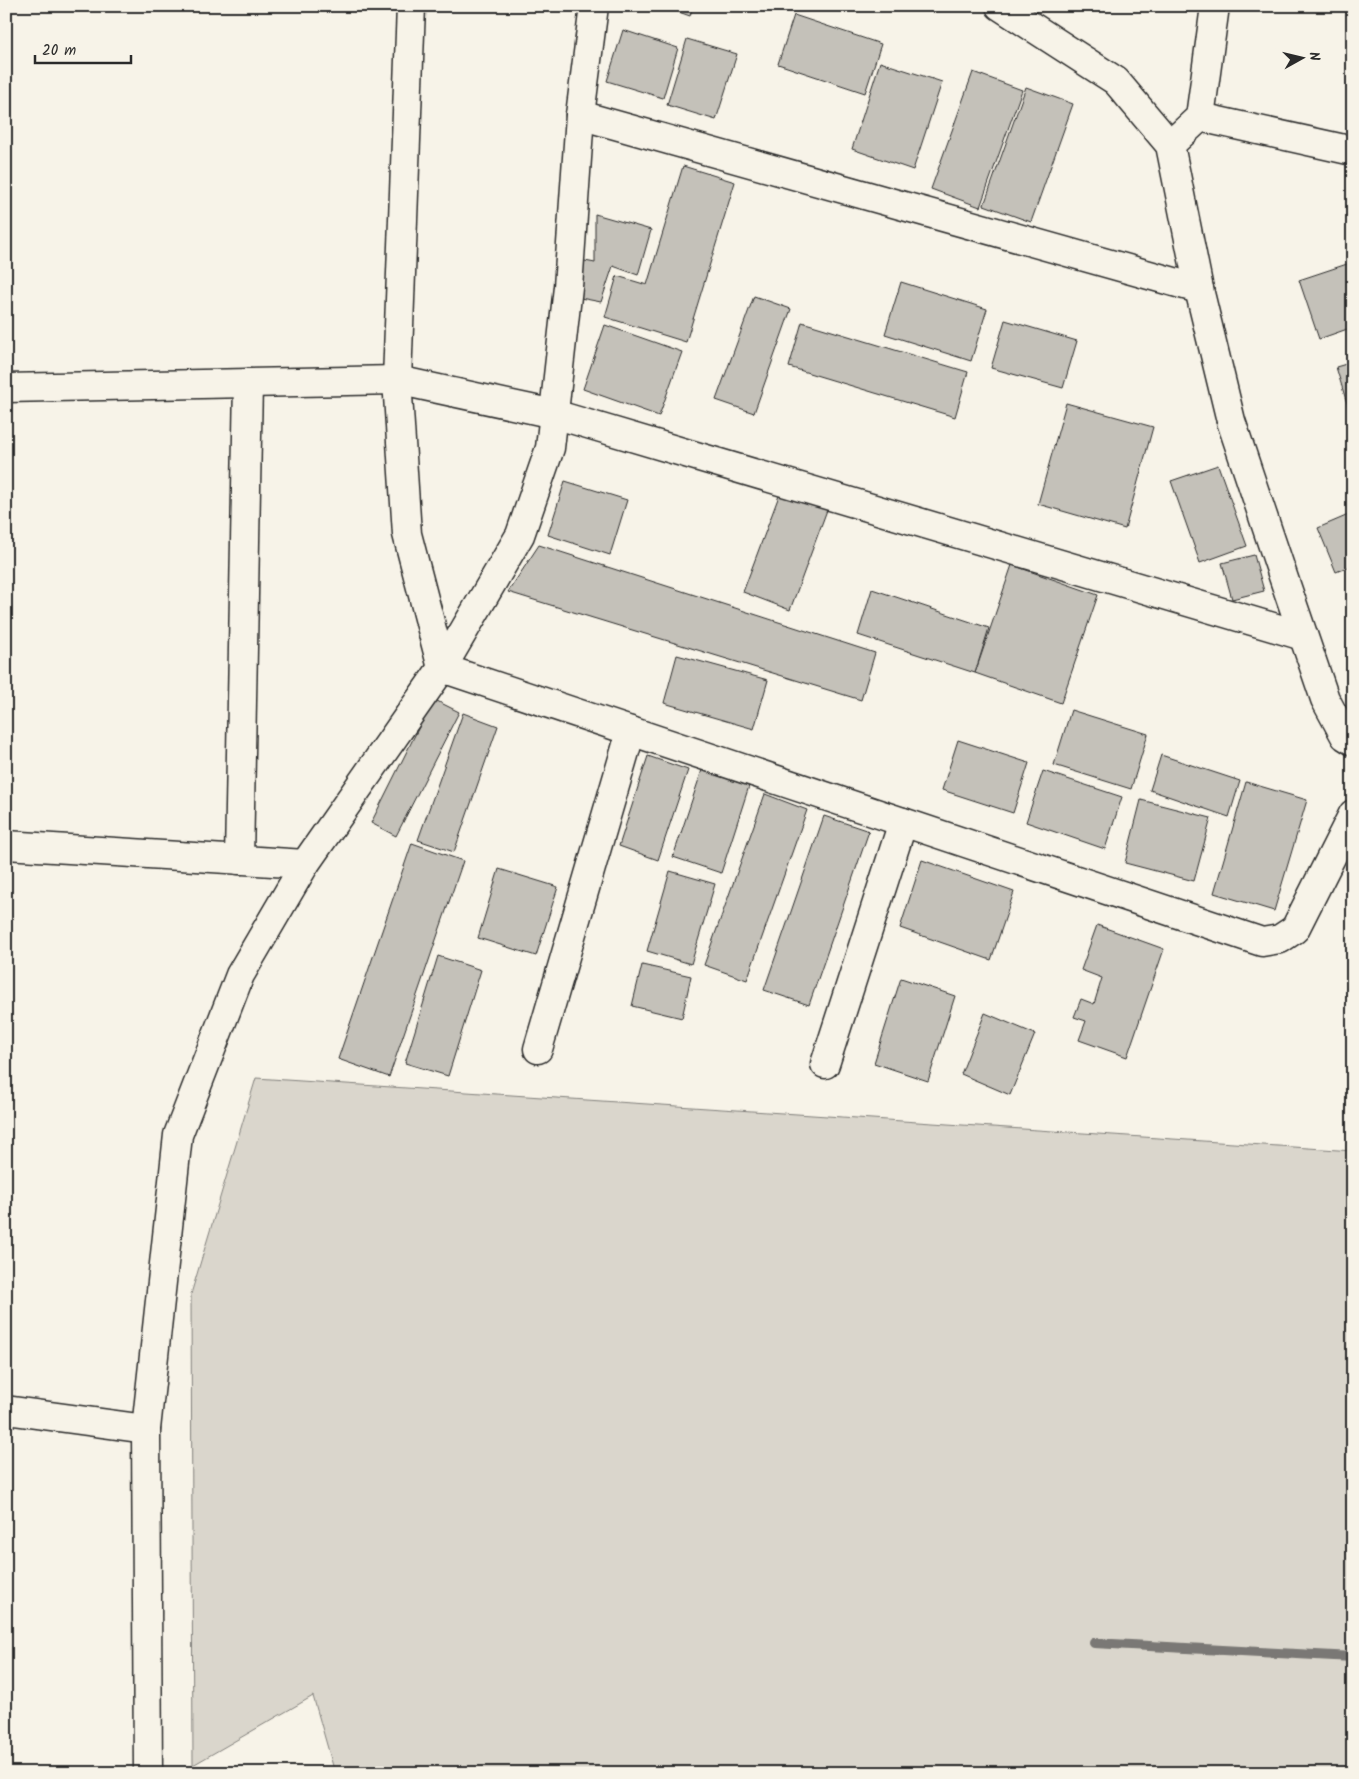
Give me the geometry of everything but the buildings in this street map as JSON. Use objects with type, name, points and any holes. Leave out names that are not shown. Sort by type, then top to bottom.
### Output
[{"type":"street","points":[[411,6],[396,380],[407,534],[442,668]]},
{"type":"street","points":[[148,1773],[146,1429],[178,1135],[240,974],[305,864],[442,668],[520,535],[550,448],[568,287],[580,114],[594,6]]},
{"type":"street","points":[[1000,6],[1116,81],[1170,145],[1199,289],[1231,421],[1326,699],[1345,736],[1353,741]]},
{"type":"street","points":[[1170,145],[1200,118],[1215,6]]},
{"type":"street","points":[[580,114],[1199,289]]},
{"type":"street","points":[[1200,118],[1353,151]]},
{"type":"street","points":[[6,388],[396,380],[554,414],[1303,636]]},
{"type":"street","points":[[239,860],[248,383]]},
{"type":"street","points":[[442,668],[1262,942],[1280,939],[1295,929],[1353,814]]},
{"type":"street","points":[[538,1049],[631,732]]},
{"type":"street","points":[[825,1064],[903,822]]},
{"type":"street","points":[[6,845],[305,864]]},
{"type":"street","points":[[6,1410],[146,1429]]},
{"type":"shaded area","points":[[256,1078],[1353,1151],[1353,1773],[335,1773],[313,1696],[193,1765],[191,1294]]},
{"type":"waterway","points":[[1094,1643],[1353,1657]]}]
